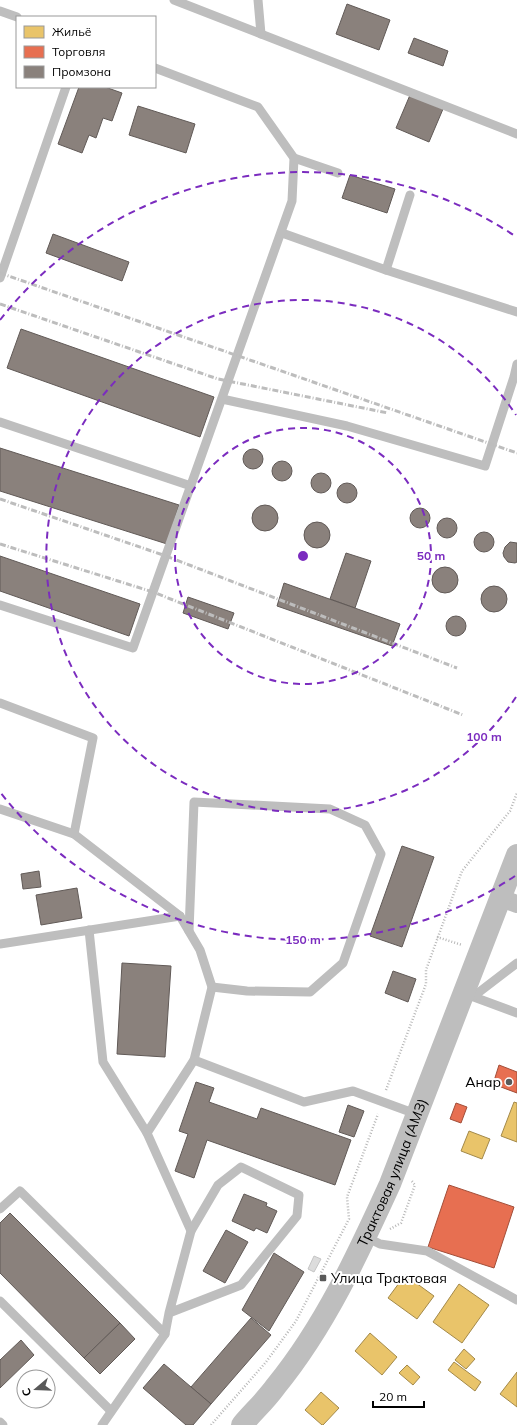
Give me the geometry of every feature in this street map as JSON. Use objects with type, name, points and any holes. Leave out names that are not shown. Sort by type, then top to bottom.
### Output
[{"type":"street","name":"Трактовая улица (АМЗ)","points":[[242,1425],[276,1386],[308,1343],[340,1288],[366,1236],[390,1184],[416,1114],[509,901],[517,855]]},
{"type":"lane","points":[[174,0],[517,134]]},
{"type":"lane","points":[[258,0],[261,34]]},
{"type":"lane","points":[[0,11],[16,17]]},
{"type":"lane","points":[[156,68],[258,107],[294,158],[338,173]]},
{"type":"lane","points":[[0,278],[66,88]]},
{"type":"lane","points":[[0,605],[133,648],[282,233],[292,201],[294,158]]},
{"type":"lane","points":[[386,270],[410,195]]},
{"type":"lane","points":[[282,233],[386,270],[517,312]]},
{"type":"lane","points":[[222,399],[347,426],[485,466],[517,364]]},
{"type":"lane","points":[[0,422],[191,486]]},
{"type":"lane","points":[[0,703],[93,738],[74,834]]},
{"type":"lane","points":[[189,931],[194,802],[330,809],[365,825],[381,854],[343,963],[310,992],[247,990],[212,987]]},
{"type":"lane","points":[[0,809],[74,834],[180,916],[200,950],[212,987],[194,1060],[147,1133]]},
{"type":"lane","points":[[0,945],[180,916]]},
{"type":"lane","points":[[89,930],[103,1062],[147,1133],[192,1231]]},
{"type":"lane","points":[[469,994],[517,963]]},
{"type":"lane","points":[[469,994],[517,1013]]},
{"type":"lane","points":[[194,1060],[304,1102],[354,1091],[416,1114]]},
{"type":"lane","points":[[102,1425],[165,1334],[169,1313],[192,1231],[218,1185],[242,1167],[299,1195],[297,1216],[241,1285],[169,1313]]},
{"type":"lane","points":[[0,1209],[20,1190],[165,1334]]},
{"type":"lane","points":[[366,1236],[380,1244],[428,1250],[517,1300]]},
{"type":"lane","points":[[0,1301],[111,1411]]},
{"type":"lane","points":[[0,1422],[3,1425]]},
{"type":"building: Жильё","points":[[514,1102],[517,1103],[517,1142],[501,1136]]},
{"type":"building: Жильё","points":[[469,1131],[490,1139],[482,1159],[461,1151]]},
{"type":"building: Жильё","points":[[405,1275],[434,1296],[417,1319],[388,1298]]},
{"type":"building: Жильё","points":[[459,1284],[489,1305],[462,1343],[433,1322]]},
{"type":"building: Жильё","points":[[370,1333],[397,1357],[382,1375],[355,1351]]},
{"type":"building: Жильё","points":[[464,1349],[475,1359],[466,1369],[455,1360]]},
{"type":"building: Жильё","points":[[454,1362],[481,1382],[475,1391],[448,1370]]},
{"type":"building: Жильё","points":[[407,1365],[420,1377],[413,1385],[399,1373]]},
{"type":"building: Жильё","points":[[517,1372],[517,1407],[500,1394]]},
{"type":"building: Жильё","points":[[321,1392],[339,1408],[323,1425],[305,1410]]},
{"type":"building: Торговля","points":[[499,1065],[517,1072],[517,1093],[493,1084]]},
{"type":"building: Торговля","points":[[456,1103],[467,1107],[461,1123],[450,1119]]},
{"type":"building: Торговля","points":[[449,1185],[514,1207],[494,1268],[428,1247]]},
{"type":"building: Промзона","points":[[347,4],[390,20],[379,50],[336,34]]},
{"type":"building: Промзона","points":[[414,38],[448,51],[443,66],[408,53]]},
{"type":"building: Промзона","points":[[79,88],[108,88],[122,93],[112,121],[103,118],[96,138],[89,135],[82,153],[58,144]]},
{"type":"building: Промзона","points":[[410,95],[443,109],[429,142],[396,128]]},
{"type":"building: Промзона","points":[[138,106],[195,124],[186,153],[129,135]]},
{"type":"building: Промзона","points":[[350,175],[395,189],[387,213],[342,198]]},
{"type":"building: Промзона","points":[[53,234],[129,262],[122,281],[46,253]]},
{"type":"building: Промзона","points":[[21,329],[214,397],[200,437],[7,368]]},
{"type":"building: Промзона","points":[[0,448],[179,505],[167,544],[0,491]]},
{"type":"building: Промзона","points":[[249,449],[257,449],[263,455],[263,463],[257,469],[249,469],[243,463],[243,455]]},
{"type":"building: Промзона","points":[[278,461],[286,461],[292,467],[292,475],[286,481],[278,481],[272,475],[272,467]]},
{"type":"building: Промзона","points":[[317,473],[325,473],[331,479],[331,487],[325,493],[317,493],[311,487],[311,479]]},
{"type":"building: Промзона","points":[[343,483],[351,483],[357,489],[357,497],[351,503],[343,503],[337,497],[337,489]]},
{"type":"building: Промзона","points":[[265,505],[274,509],[278,518],[274,527],[265,531],[256,527],[252,518],[256,509]]},
{"type":"building: Промзона","points":[[416,508],[424,508],[430,514],[430,522],[424,528],[416,528],[410,522],[410,514]]},
{"type":"building: Промзона","points":[[443,518],[451,518],[457,524],[457,532],[451,538],[443,538],[437,532],[437,524]]},
{"type":"building: Промзона","points":[[317,522],[326,526],[330,535],[326,544],[317,548],[308,544],[304,535],[308,526]]},
{"type":"building: Промзона","points":[[480,532],[488,532],[494,538],[494,546],[488,552],[480,552],[474,546],[474,538]]},
{"type":"building: Промзона","points":[[510,542],[517,543],[517,562],[515,563],[508,562],[503,553],[505,547]]},
{"type":"building: Промзона","points":[[346,553],[371,561],[355,608],[330,599]]},
{"type":"building: Промзона","points":[[0,556],[140,604],[129,636],[0,591]]},
{"type":"building: Промзона","points":[[445,567],[454,571],[458,580],[454,589],[445,593],[436,589],[432,580],[436,571]]},
{"type":"building: Промзона","points":[[284,583],[400,624],[392,646],[277,606]]},
{"type":"building: Промзона","points":[[494,586],[503,590],[507,599],[503,608],[494,612],[485,608],[481,599],[485,590]]},
{"type":"building: Промзона","points":[[188,597],[234,613],[228,629],[183,613]]},
{"type":"building: Промзона","points":[[452,616],[460,616],[466,622],[466,630],[460,636],[452,636],[446,630],[446,622]]},
{"type":"building: Промзона","points":[[402,846],[434,857],[402,947],[370,936]]},
{"type":"building: Промзона","points":[[39,871],[41,887],[23,889],[21,874]]},
{"type":"building: Промзона","points":[[77,888],[82,918],[41,925],[36,895]]},
{"type":"building: Промзона","points":[[122,963],[171,966],[165,1057],[117,1054]]},
{"type":"building: Промзона","points":[[393,971],[416,979],[408,1002],[385,993]]},
{"type":"building: Промзона","points":[[196,1082],[214,1088],[209,1102],[257,1119],[261,1108],[351,1140],[335,1185],[207,1140],[194,1178],[175,1171],[188,1134],[179,1131]]},
{"type":"building: Промзона","points":[[348,1105],[364,1111],[354,1137],[339,1132]]},
{"type":"building: Промзона","points":[[244,1194],[267,1203],[266,1206],[277,1211],[267,1233],[256,1228],[254,1231],[232,1221]]},
{"type":"building: Промзона","points":[[10,1213],[120,1323],[84,1358],[0,1273],[0,1223]]},
{"type":"building: Промзона","points":[[226,1230],[248,1242],[225,1283],[203,1271]]},
{"type":"building: Промзона","points":[[274,1253],[304,1272],[269,1331],[242,1310]]},
{"type":"building: Промзона","points":[[251,1318],[271,1335],[211,1404],[191,1387]]},
{"type":"building: Промзона","points":[[120,1323],[135,1339],[100,1374],[84,1358]]},
{"type":"building: Промзона","points":[[21,1340],[34,1355],[20,1369],[16,1369],[16,1372],[0,1388],[0,1360]]},
{"type":"building: Промзона","points":[[164,1364],[211,1404],[193,1425],[186,1425],[143,1388]]},
{"type":"building: Прочее","points":[[314,1256],[321,1259],[314,1272],[308,1269]]},
{"type":"railway","points":[[0,273],[517,453]]},
{"type":"railway","points":[[0,304],[218,379],[388,413]]},
{"type":"railway","points":[[0,499],[166,556],[457,668]]},
{"type":"railway","points":[[0,544],[153,592],[463,715]]},
{"type":"place","name":"Анар","points":[[509,1082]]},
{"type":"place","name":"Улица Трактовая","points":[[323,1278]]}]
